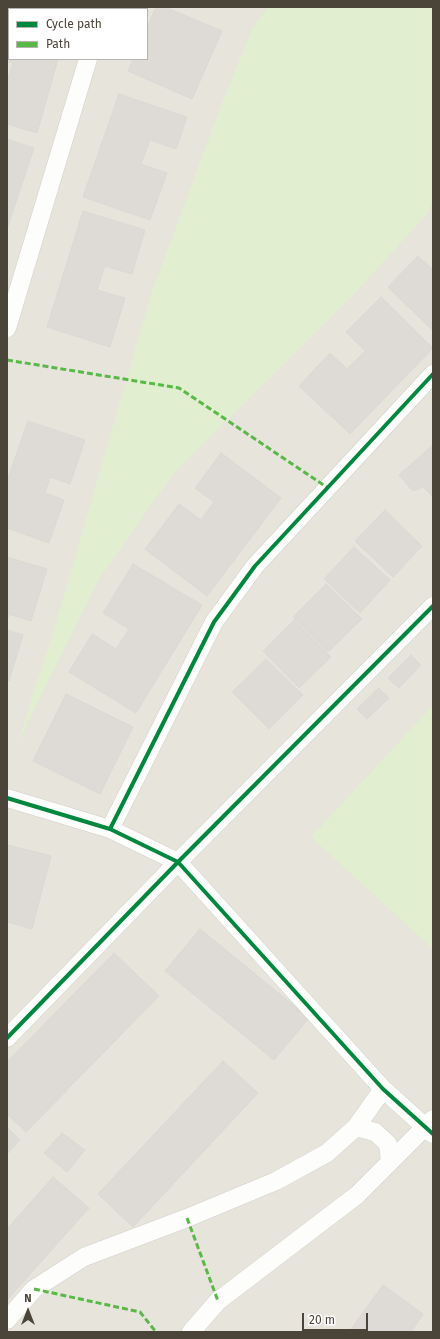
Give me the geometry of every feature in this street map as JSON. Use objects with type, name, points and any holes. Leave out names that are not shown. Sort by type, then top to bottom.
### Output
[{"type":"street","points":[[7,328],[88,60]]},
{"type":"street","points":[[110,829],[214,622],[255,566],[433,374]]},
{"type":"street","points":[[7,1038],[178,862],[433,606]]},
{"type":"street","points":[[7,798],[110,829],[178,862],[383,1089],[431,1127],[390,1161],[358,1195],[218,1302],[191,1332]]},
{"type":"street","points":[[7,1320],[34,1289],[84,1257],[187,1218],[276,1181],[327,1153],[356,1127],[383,1089]]},
{"type":"street","points":[[356,1127],[376,1132],[388,1144],[390,1161]]},
{"type":"shaded area","points":[[7,7],[433,7],[433,1332],[7,1332]]},
{"type":"green space","points":[[268,7],[433,7],[433,201],[427,214],[358,290],[173,474],[99,579],[17,744],[56,623],[151,294],[222,103],[252,29]]},
{"type":"green space","points":[[433,705],[433,949],[311,837]]},
{"type":"building","points":[[7,7],[11,8],[8,8],[8,60],[58,60],[37,133],[7,124],[7,81],[13,63],[7,61]]},
{"type":"building","points":[[156,7],[165,7],[222,31],[192,99],[128,71],[133,60],[148,60],[148,25]]},
{"type":"building","points":[[119,94],[187,117],[176,149],[150,140],[141,164],[167,173],[150,220],[83,197]]},
{"type":"building","points":[[7,139],[34,148],[7,229]]},
{"type":"building","points":[[83,211],[145,230],[132,274],[105,266],[97,290],[125,298],[110,347],[47,327]]},
{"type":"building","points":[[418,256],[433,270],[433,331],[388,287]]},
{"type":"building","points":[[381,297],[433,348],[350,434],[299,386],[330,353],[347,369],[365,351],[346,332]]},
{"type":"building","points":[[28,421],[85,440],[70,484],[50,477],[45,493],[64,500],[49,543],[7,528],[7,481]]},
{"type":"building","points":[[433,445],[433,497],[423,487],[413,491],[399,475]]},
{"type":"building","points":[[221,453],[281,498],[207,596],[145,549],[179,504],[201,520],[214,502],[195,488]]},
{"type":"building","points":[[385,510],[422,546],[393,577],[355,541]]},
{"type":"building","points":[[354,547],[390,580],[360,613],[324,579]]},
{"type":"building","points":[[7,557],[47,569],[31,621],[9,614],[7,620]]},
{"type":"building","points":[[133,564],[202,605],[136,713],[69,672],[92,634],[116,649],[129,629],[103,613]]},
{"type":"building","points":[[326,584],[362,619],[328,652],[293,617]]},
{"type":"building","points":[[294,620],[331,657],[299,688],[263,651]]},
{"type":"building","points":[[7,630],[23,635],[9,681],[7,680]]},
{"type":"building","points":[[411,655],[421,665],[399,688],[388,678]]},
{"type":"building","points":[[266,659],[303,695],[269,729],[232,692]]},
{"type":"building","points":[[379,688],[389,698],[367,719],[357,709]]},
{"type":"building","points":[[66,694],[133,727],[100,794],[33,761]]},
{"type":"building","points":[[7,845],[51,856],[32,929],[7,922]]},
{"type":"building","points":[[200,929],[309,1018],[274,1060],[165,971]]},
{"type":"building","points":[[114,953],[159,996],[26,1132],[7,1114],[7,1062]]},
{"type":"building","points":[[223,1061],[258,1093],[133,1227],[98,1194]]},
{"type":"building","points":[[7,1127],[20,1140],[7,1154]]},
{"type":"building","points":[[62,1133],[85,1150],[67,1172],[44,1153]]},
{"type":"building","points":[[53,1177],[89,1208],[7,1300],[7,1229]]},
{"type":"building","points":[[383,1285],[423,1314],[411,1332],[349,1332]]},
{"type":"marked path","points":[[7,360],[179,388],[328,488]]},
{"type":"marked path","points":[[187,1218],[218,1301]]},
{"type":"marked path","points":[[34,1289],[140,1312],[156,1332]]},
{"type":"cycle path","points":[[110,829],[214,622],[255,566],[433,374]]},
{"type":"cycle path","points":[[7,1038],[178,862],[433,606]]},
{"type":"cycle path","points":[[7,798],[110,829],[178,862],[383,1089],[433,1134]]}]
